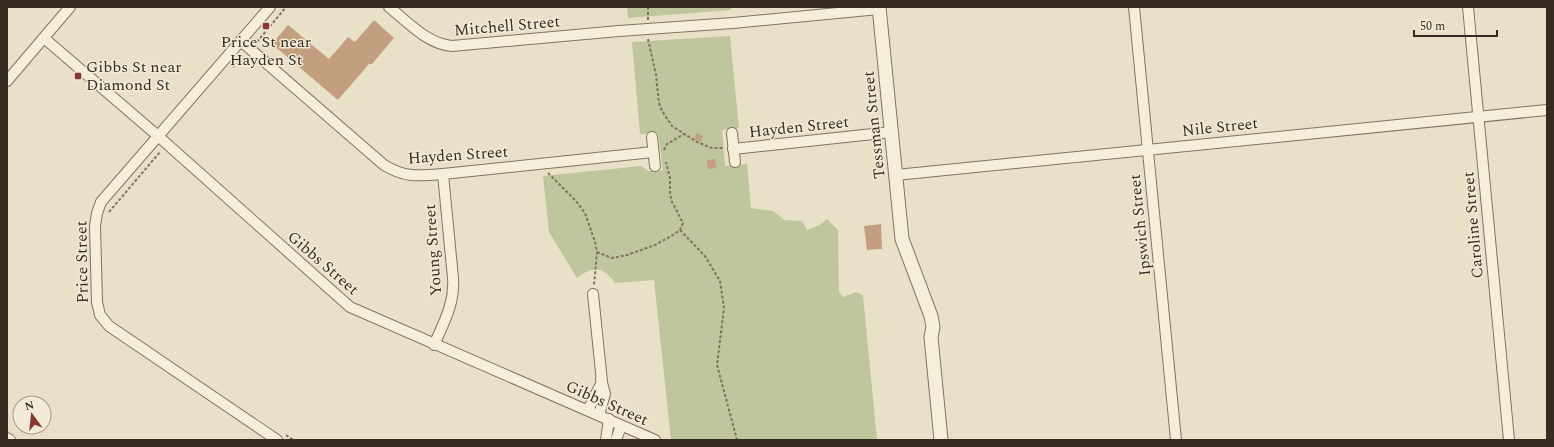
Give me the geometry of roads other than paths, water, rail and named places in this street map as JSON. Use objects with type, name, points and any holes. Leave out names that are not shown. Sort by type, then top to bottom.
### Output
[{"type":"street","points":[[7,81],[70,7]]},
{"type":"street","name":"Price Street","points":[[270,7],[106,196],[97,212],[95,226],[96,302],[98,312],[102,318],[109,326],[273,436]]},
{"type":"street","name":"Mitchell Street","points":[[389,7],[426,37],[439,44],[452,46],[619,31],[733,23],[879,8]]},
{"type":"street","name":"Ipswich Street","points":[[1134,7],[1176,440]]},
{"type":"street","name":"Caroline Street","points":[[1468,7],[1509,440]]},
{"type":"street","name":"Tessman Street","points":[[879,8],[902,239],[931,316],[933,327],[931,337],[941,440]]},
{"type":"street","name":"Gibbs Street","points":[[44,38],[158,136],[350,307],[434,345],[655,440]]},
{"type":"street","name":"Hayden Street","points":[[241,41],[384,165],[408,176],[442,174],[653,152]]},
{"type":"street","name":"Nile Street","points":[[896,174],[1547,110]]},
{"type":"street","name":"Hayden Street","points":[[734,149],[892,132]]},
{"type":"street","name":"Hayden Street","points":[[732,133],[735,162]]},
{"type":"street","points":[[652,137],[655,166]]},
{"type":"street","name":"Young Street","points":[[434,345],[450,308],[454,290],[442,174]]},
{"type":"street","points":[[588,410],[601,385],[593,294]]},
{"type":"street","points":[[601,379],[605,394],[604,417],[606,440]]},
{"type":"street","points":[[616,440],[621,426]]},
{"type":"place","name":"Price St near Hayden St","points":[[266,26]]},
{"type":"place","name":"Gibbs St near Diamond St","points":[[78,76]]}]
